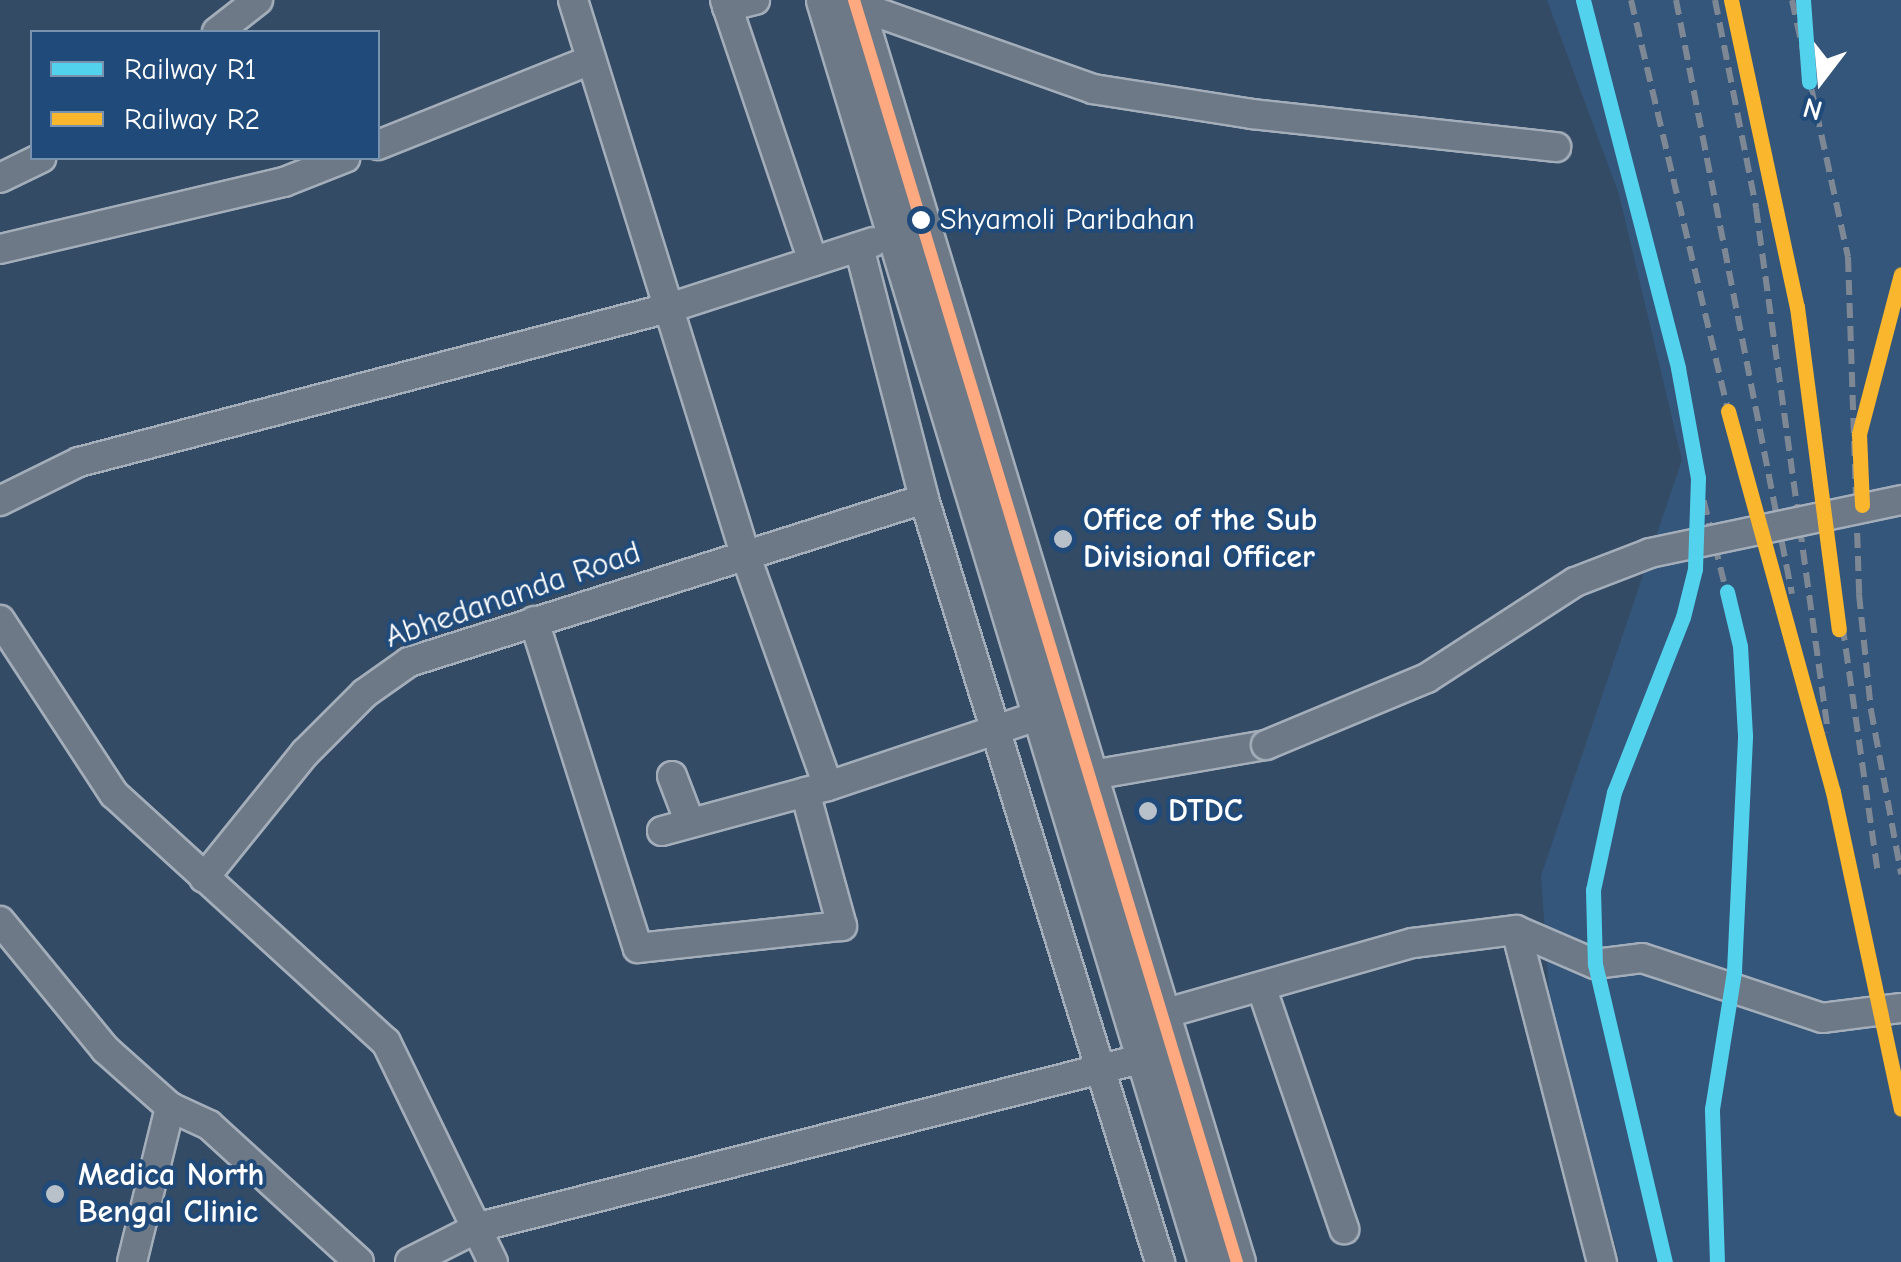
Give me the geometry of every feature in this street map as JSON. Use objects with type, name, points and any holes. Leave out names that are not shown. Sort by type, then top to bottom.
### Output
[{"type":"main road","points":[[845,2],[954,434],[1040,715],[1237,1262]]},
{"type":"main road","points":[[902,227],[1092,776],[1163,1014],[1159,1053],[1206,1262]]},
{"type":"street","points":[[220,30],[258,0]]},
{"type":"street","points":[[534,621],[638,948],[842,926],[817,789],[672,306],[573,0]]},
{"type":"street","points":[[736,2],[812,262]]},
{"type":"street","points":[[845,2],[1093,89],[1252,114],[1556,147]]},
{"type":"street","points":[[380,144],[590,60]]},
{"type":"street","points":[[0,178],[37,160]]},
{"type":"street","points":[[0,249],[284,182],[340,160]]},
{"type":"street","points":[[0,501],[78,462],[672,306],[859,247],[902,227]]},
{"type":"street","points":[[859,247],[924,500],[1160,1262]]},
{"type":"street","points":[[911,447],[954,434]]},
{"type":"street","name":"Abhedananda Road","points":[[204,878],[305,753],[386,675],[534,621],[924,500]]},
{"type":"street","points":[[1092,776],[1266,745],[1427,678],[1590,576],[1650,553],[1901,500]]},
{"type":"street","points":[[0,620],[114,794],[386,1042],[493,1262]]},
{"type":"street","points":[[662,831],[817,789],[1040,715]]},
{"type":"street","points":[[672,776],[690,823]]},
{"type":"street","points":[[0,921],[105,1049],[170,1107],[209,1125],[359,1262]]},
{"type":"street","points":[[1163,1014],[1413,943],[1516,930],[1596,964],[1642,958],[1822,1018],[1901,1008]]},
{"type":"street","points":[[1516,930],[1602,1262]]},
{"type":"street","points":[[1262,989],[1344,1230]]},
{"type":"street","points":[[410,1262],[479,1227],[1101,1071],[1159,1053]]},
{"type":"street","points":[[132,1262],[170,1107]]},
{"type":"shaded area","points":[[1547,0],[1901,0],[1901,1262],[1620,1262],[1550,1004],[1541,876],[1682,460],[1619,194]]},
{"type":"railway","points":[[1631,0],[1729,415],[1833,792],[1901,1109]]},
{"type":"railway","points":[[1676,0],[1792,594]]},
{"type":"railway","points":[[1715,0],[1756,208],[1828,732]]},
{"type":"railway","points":[[1731,0],[1797,307],[1878,874]]},
{"type":"railway","points":[[1792,0],[1848,257],[1859,594],[1871,710],[1901,874]]},
{"type":"railway","points":[[1862,423],[1901,274]]},
{"type":"railway","points":[[1698,478],[1740,646],[1745,735],[1734,971],[1712,1109],[1717,1262]]},
{"type":"rail line","name":"R1","points":[[1583,0],[1678,368],[1698,478],[1695,569],[1683,617],[1614,792],[1593,890],[1595,964],[1665,1262]]},
{"type":"rail line","name":"R2","points":[[1731,0],[1797,307],[1839,629]]},
{"type":"rail line","name":"R1","points":[[1803,0],[1809,82]]},
{"type":"rail line","name":"R2","points":[[1862,505],[1859,434],[1901,274]]},
{"type":"rail line","name":"R2","points":[[1728,411],[1833,792],[1901,1109]]},
{"type":"rail line","name":"R1","points":[[1717,1262],[1712,1109],[1734,971],[1745,735],[1740,646],[1727,592]]},
{"type":"transit line","points":[[854,0],[1237,1262]]},
{"type":"place","name":"Shyamoli Paribahan","points":[[921,220]]},
{"type":"place","name":"Office of the Sub Divisional Officer","points":[[1063,539]]},
{"type":"place","name":"DTDC","points":[[1148,811]]},
{"type":"place","name":"Medica North Bengal Clinic","points":[[55,1194]]}]
